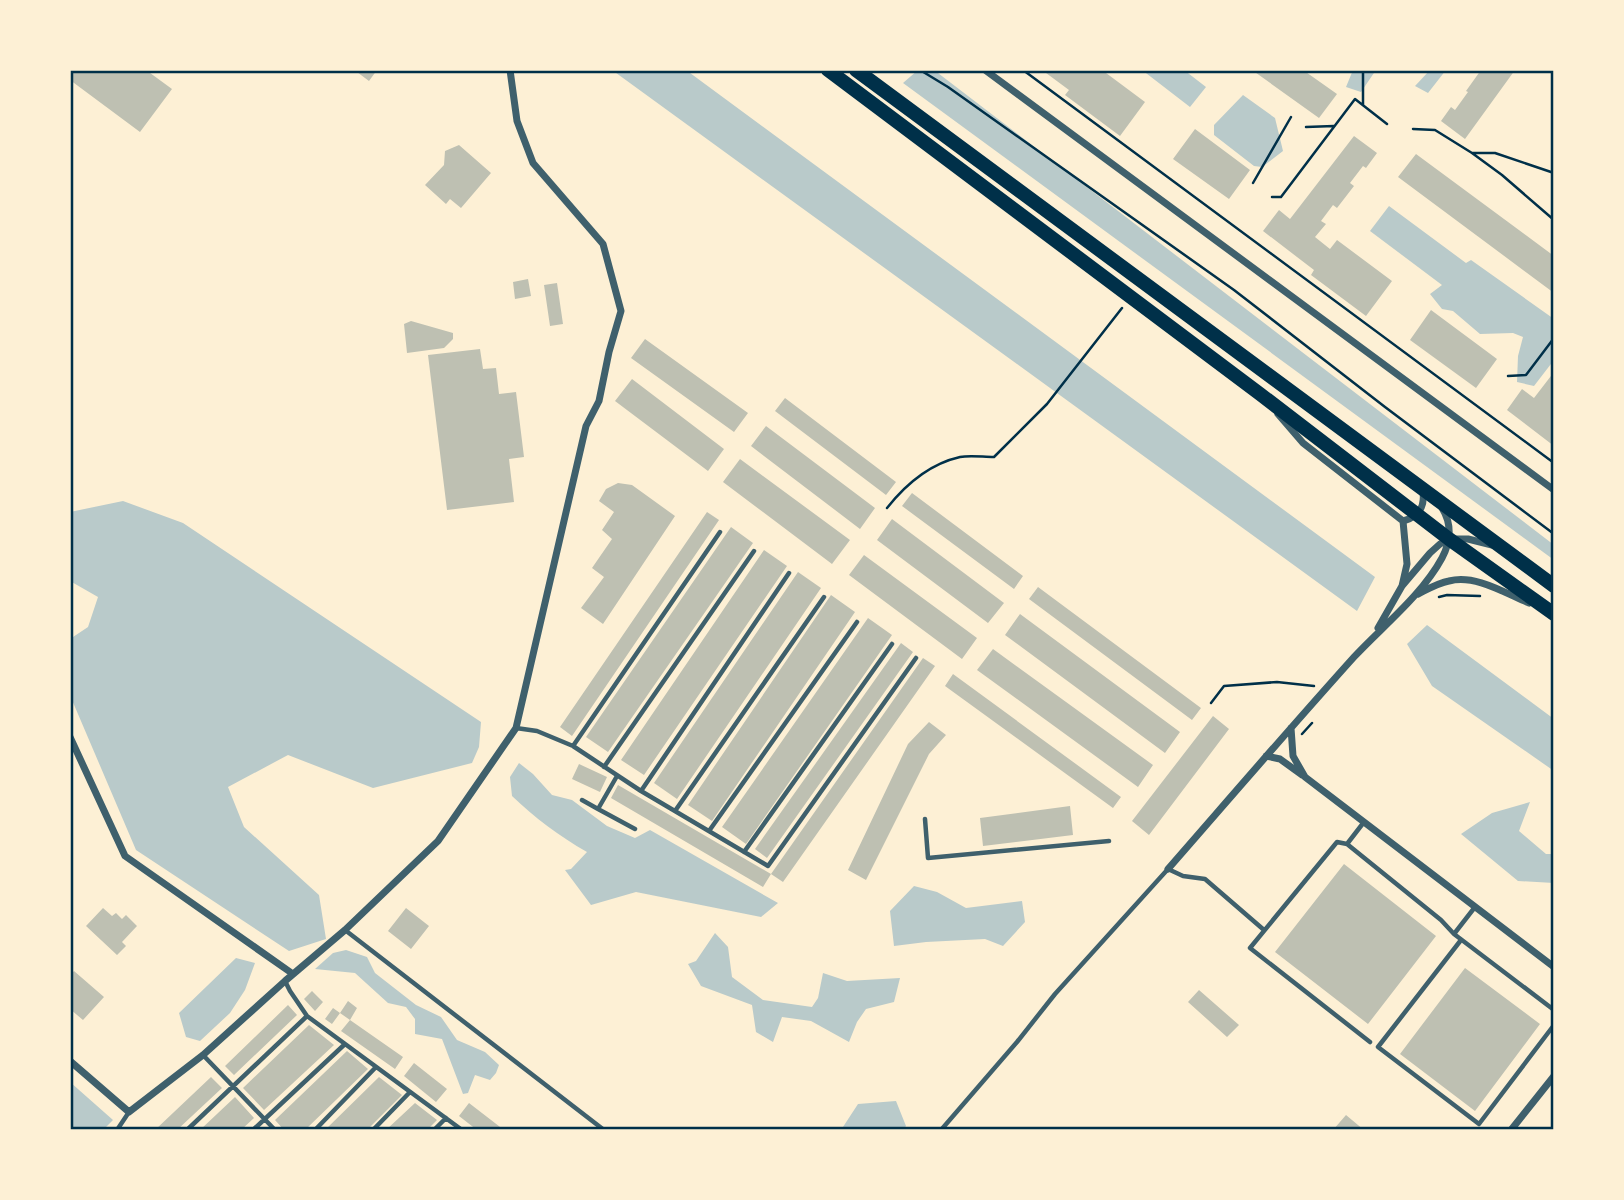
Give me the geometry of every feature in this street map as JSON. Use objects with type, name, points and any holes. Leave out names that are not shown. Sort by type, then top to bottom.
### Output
[{"type":"highway","points":[[828,70],[1552,613]]},
{"type":"highway","points":[[856,70],[1554,586]]},
{"type":"street","points":[[70,1061],[129,1112],[203,1055],[345,930],[438,841],[516,728],[586,426],[598,401],[621,311],[603,244],[533,163],[517,121],[510,70]]},
{"type":"street","points":[[985,70],[1554,490]]},
{"type":"street","points":[[1260,394],[1303,443],[1402,521],[1407,564],[1402,586]]},
{"type":"street","points":[[1402,521],[1413,518],[1423,506],[1422,488]]},
{"type":"street","points":[[1168,869],[1290,727],[1414,595],[1441,561],[1450,539],[1449,519],[1437,500]]},
{"type":"street","points":[[1374,635],[1402,586],[1440,544],[1450,539],[1468,539],[1500,547]]},
{"type":"street","points":[[1414,595],[1451,580],[1469,580],[1488,585],[1552,613]]},
{"type":"street","points":[[1290,727],[1293,756],[1305,777]]},
{"type":"street","points":[[70,737],[125,856],[293,974]]},
{"type":"street","points":[[1266,756],[1280,759],[1305,777],[1554,967]]},
{"type":"street","points":[[1511,1130],[1554,1076]]},
{"type":"lane","points":[[573,746],[720,532]]},
{"type":"lane","points":[[604,767],[754,551]]},
{"type":"lane","points":[[641,791],[789,573]]},
{"type":"lane","points":[[675,811],[824,597]]},
{"type":"lane","points":[[709,831],[857,622]]},
{"type":"lane","points":[[744,852],[892,644]]},
{"type":"lane","points":[[516,728],[537,731],[573,746],[641,791],[768,866],[916,658]]},
{"type":"lane","points":[[598,809],[617,776]]},
{"type":"lane","points":[[582,800],[635,828]]},
{"type":"lane","points":[[925,819],[928,858],[1109,841]]},
{"type":"lane","points":[[1347,844],[1364,822]]},
{"type":"lane","points":[[1370,1042],[1250,948],[1337,842],[1347,844],[1441,920],[1461,940],[1554,1010]]},
{"type":"lane","points":[[941,1130],[1017,1042],[1055,993],[1168,869],[1183,876],[1205,879],[1264,930]]},
{"type":"lane","points":[[1454,934],[1475,907]]},
{"type":"lane","points":[[345,930],[604,1130]]},
{"type":"lane","points":[[1461,940],[1378,1048],[1479,1124],[1554,1025]]},
{"type":"lane","points":[[285,981],[307,1016],[462,1130]]},
{"type":"lane","points":[[187,1130],[307,1016]]},
{"type":"lane","points":[[253,1130],[345,1044]]},
{"type":"lane","points":[[203,1055],[275,1130]]},
{"type":"lane","points":[[315,1130],[376,1068]]},
{"type":"lane","points":[[373,1130],[410,1092]]},
{"type":"lane","points":[[117,1130],[129,1112]]},
{"type":"lane","points":[[434,1130],[446,1118]]},
{"type":"path","points":[[919,70],[948,87],[1234,290],[1554,534]]},
{"type":"path","points":[[1023,70],[1554,463]]},
{"type":"path","points":[[1363,70],[1363,105]]},
{"type":"path","points":[[1272,197],[1281,197],[1355,99],[1387,124]]},
{"type":"path","points":[[1253,183],[1292,117]]},
{"type":"path","points":[[1306,128],[1335,126]]},
{"type":"path","points":[[1413,129],[1436,130],[1472,153],[1554,220]]},
{"type":"path","points":[[1472,153],[1495,153],[1554,173]]},
{"type":"path","points":[[887,508],[901,490],[928,468],[961,457],[994,457],[1047,404],[1130,296]]},
{"type":"path","points":[[1508,376],[1526,376],[1554,338]]},
{"type":"path","points":[[1438,597],[1480,596]]},
{"type":"path","points":[[1211,703],[1224,685],[1277,682],[1326,688]]},
{"type":"path","points":[[1301,735],[1319,714]]},
{"type":"shaded area","points":[[612,70],[686,70],[1375,577],[1357,611]]},
{"type":"shaded area","points":[[918,70],[934,70],[1554,545],[1554,560],[903,83]]},
{"type":"shaded area","points":[[1142,70],[1184,70],[1206,87],[1190,107]]},
{"type":"shaded area","points":[[1353,70],[1376,70],[1361,92],[1346,87]]},
{"type":"shaded area","points":[[1430,70],[1446,70],[1428,93],[1415,86]]},
{"type":"shaded area","points":[[1243,95],[1275,118],[1283,151],[1262,167],[1254,166],[1214,135],[1214,125]]},
{"type":"shaded area","points":[[1389,206],[1466,263],[1471,260],[1554,319],[1554,360],[1534,386],[1517,382],[1518,356],[1523,337],[1513,333],[1480,334],[1453,311],[1442,309],[1430,294],[1442,285],[1370,231]]},
{"type":"shaded area","points":[[123,501],[183,523],[481,722],[479,747],[472,763],[373,788],[288,755],[228,787],[244,827],[319,895],[326,939],[289,951],[136,850],[70,693],[70,639],[88,627],[98,597],[70,581],[70,512]]},
{"type":"shaded area","points":[[1427,625],[1554,719],[1554,771],[1432,686],[1407,644]]},
{"type":"shaded area","points":[[519,763],[552,795],[572,800],[607,826],[635,838],[650,830],[778,903],[761,917],[636,892],[591,905],[565,870],[571,869],[587,852],[529,812],[512,796],[510,777]]},
{"type":"shaded area","points":[[1530,802],[1519,831],[1546,854],[1554,854],[1554,883],[1518,881],[1461,834],[1492,813]]},
{"type":"shaded area","points":[[914,886],[937,892],[966,908],[1022,901],[1025,922],[1003,946],[985,939],[894,946],[890,911]]},
{"type":"shaded area","points":[[715,933],[728,947],[732,977],[763,1000],[812,1007],[818,998],[823,973],[847,981],[900,978],[894,1002],[866,1009],[849,1042],[811,1021],[782,1017],[773,1042],[756,1032],[752,1005],[701,986],[688,964],[696,961]]},
{"type":"shaded area","points":[[346,950],[367,957],[375,973],[416,1005],[441,1017],[457,1040],[485,1052],[499,1065],[490,1080],[475,1075],[468,1093],[463,1094],[442,1039],[415,1034],[415,1019],[406,1007],[388,1003],[355,973],[315,969],[333,953]]},
{"type":"shaded area","points":[[236,958],[255,963],[245,990],[230,1013],[200,1041],[186,1037],[179,1013]]},
{"type":"shaded area","points":[[70,1082],[113,1120],[103,1130],[70,1130]]},
{"type":"shaded area","points":[[896,1101],[906,1126],[903,1130],[841,1130],[858,1104]]},
{"type":"building","points":[[70,70],[146,70],[172,89],[140,132],[70,80]]},
{"type":"building","points":[[377,70],[369,81],[357,72]]},
{"type":"building","points":[[1042,70],[1102,70],[1145,102],[1120,136],[1065,95],[1069,90]]},
{"type":"building","points":[[1252,70],[1303,70],[1337,94],[1319,118]]},
{"type":"building","points":[[1481,70],[1515,70],[1465,139],[1441,121],[1451,107],[1455,110]]},
{"type":"building","points":[[1195,129],[1250,170],[1229,199],[1173,159]]},
{"type":"building","points":[[1354,136],[1377,153],[1350,183],[1354,186],[1337,208],[1333,205],[1321,221],[1326,224],[1315,237],[1330,249],[1337,240],[1392,281],[1366,316],[1311,275],[1314,270],[1263,231],[1279,210],[1290,219]]},
{"type":"building","points":[[459,145],[491,173],[461,208],[450,199],[446,204],[425,185],[444,165],[445,151]]},
{"type":"building","points":[[1416,154],[1554,256],[1554,293],[1398,177]]},
{"type":"building","points":[[528,279],[531,296],[515,299],[513,282]]},
{"type":"building","points":[[557,283],[563,324],[550,326],[544,285]]},
{"type":"building","points":[[1431,310],[1497,359],[1476,388],[1410,340]]},
{"type":"building","points":[[411,321],[453,333],[453,339],[444,348],[407,353],[404,324]]},
{"type":"building","points":[[645,339],[748,413],[734,432],[631,358]]},
{"type":"building","points":[[480,349],[483,369],[496,368],[499,394],[516,392],[524,457],[509,459],[514,502],[447,510],[428,355]]},
{"type":"building","points":[[1554,372],[1554,446],[1507,410],[1522,389],[1534,398]]},
{"type":"building","points":[[632,379],[724,449],[708,471],[615,401]]},
{"type":"building","points":[[785,398],[896,482],[886,495],[775,411]]},
{"type":"building","points":[[766,426],[875,508],[860,529],[751,446]]},
{"type":"building","points":[[740,459],[850,540],[832,564],[723,482]]},
{"type":"building","points":[[618,483],[632,485],[675,516],[603,624],[581,608],[604,577],[592,568],[612,539],[602,530],[614,512],[599,501],[606,489]]},
{"type":"building","points":[[912,493],[1023,576],[1014,589],[902,506]]},
{"type":"building","points":[[707,512],[719,520],[572,736],[560,727]]},
{"type":"building","points":[[892,519],[1004,603],[988,623],[877,540]]},
{"type":"building","points":[[731,527],[753,543],[608,752],[586,737]]},
{"type":"building","points":[[764,550],[787,566],[644,775],[621,760]]},
{"type":"building","points":[[864,555],[977,638],[962,659],[849,575]]},
{"type":"building","points":[[798,572],[821,588],[677,799],[654,783]]},
{"type":"building","points":[[1038,587],[1201,708],[1192,720],[1029,599]]},
{"type":"building","points":[[831,595],[855,612],[712,821],[688,805]]},
{"type":"building","points":[[1020,614],[1180,732],[1165,753],[1005,635]]},
{"type":"building","points":[[868,618],[892,635],[746,844],[722,827]]},
{"type":"building","points":[[901,643],[913,652],[767,858],[755,849]]},
{"type":"building","points":[[993,649],[1153,765],[1138,787],[977,670]]},
{"type":"building","points":[[923,658],[935,666],[783,882],[771,874]]},
{"type":"building","points":[[953,674],[1121,797],[1113,808],[945,686]]},
{"type":"building","points":[[1213,716],[1229,729],[1149,835],[1132,821]]},
{"type":"building","points":[[929,722],[946,735],[929,754],[866,880],[848,870],[908,744]]},
{"type":"building","points":[[579,764],[607,777],[600,792],[572,779]]},
{"type":"building","points":[[618,785],[771,874],[763,887],[611,798]]},
{"type":"building","points":[[1070,806],[1073,835],[983,846],[980,818]]},
{"type":"building","points":[[1344,864],[1436,936],[1368,1024],[1275,952]]},
{"type":"building","points":[[103,908],[112,916],[116,913],[122,919],[126,915],[137,926],[122,942],[126,946],[117,955],[86,926]]},
{"type":"building","points":[[406,908],[429,926],[411,949],[388,931]]},
{"type":"building","points":[[1465,968],[1540,1024],[1475,1111],[1400,1054]]},
{"type":"building","points":[[74,971],[104,997],[83,1020],[70,1009],[70,976]]},
{"type":"building","points":[[1199,990],[1239,1025],[1227,1037],[1188,1002]]},
{"type":"building","points":[[312,991],[323,1002],[315,1011],[304,999]]},
{"type":"building","points":[[348,1001],[357,1008],[350,1020],[340,1013]]},
{"type":"building","points":[[288,1005],[297,1015],[234,1075],[225,1066]]},
{"type":"building","points":[[333,1008],[340,1013],[332,1024],[325,1019]]},
{"type":"building","points":[[350,1020],[403,1057],[395,1069],[341,1031]]},
{"type":"building","points":[[309,1025],[334,1045],[264,1110],[243,1088]]},
{"type":"building","points":[[347,1051],[368,1069],[305,1130],[284,1130],[275,1120]]},
{"type":"building","points":[[414,1063],[447,1089],[436,1102],[404,1076]]},
{"type":"building","points":[[211,1077],[222,1088],[177,1130],[155,1130]]},
{"type":"building","points":[[379,1077],[402,1095],[367,1130],[325,1130]]},
{"type":"building","points":[[235,1097],[254,1118],[241,1130],[200,1130]]},
{"type":"building","points":[[415,1103],[437,1120],[427,1130],[386,1130]]},
{"type":"building","points":[[469,1103],[504,1130],[477,1130],[459,1116]]},
{"type":"building","points":[[1346,1115],[1364,1130],[1333,1130]]}]
